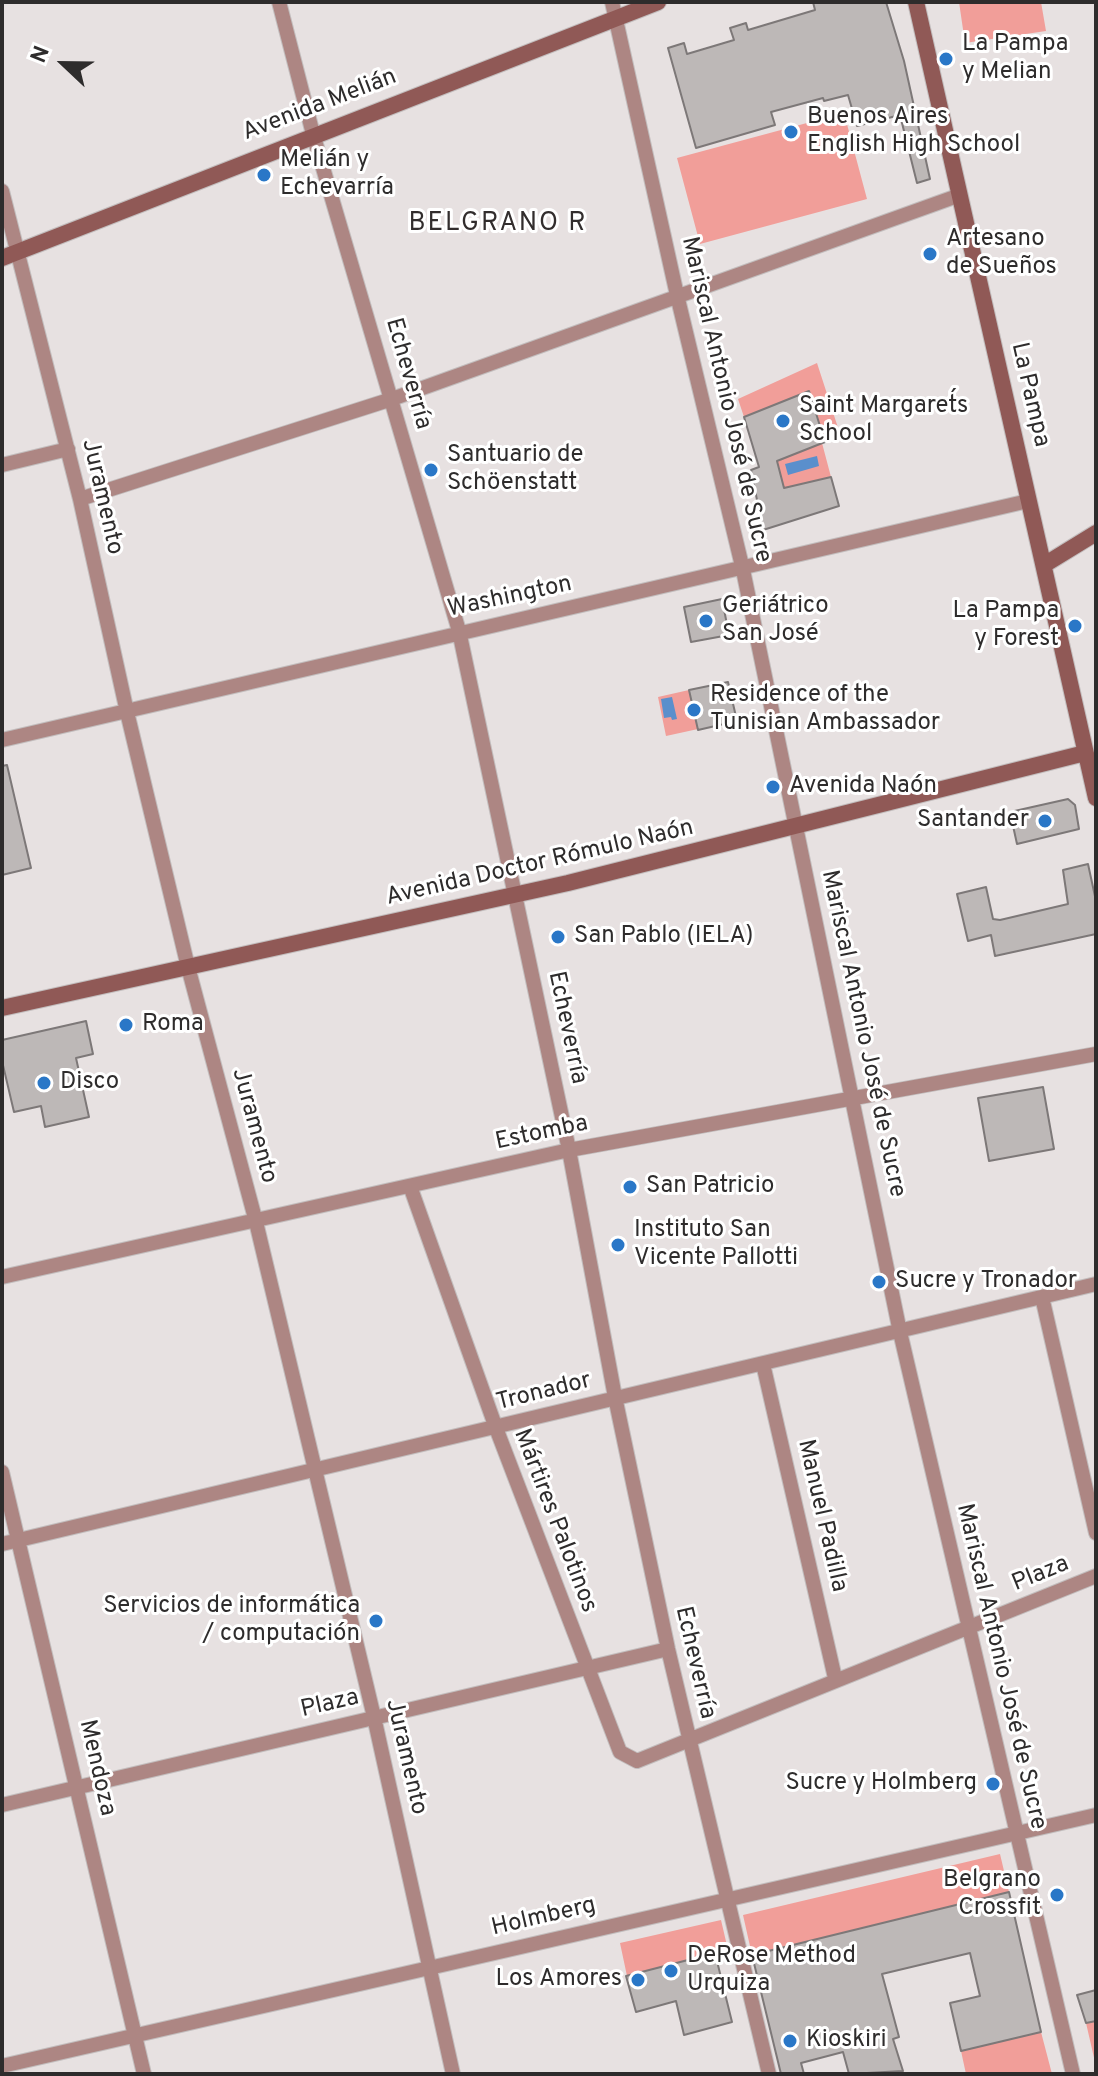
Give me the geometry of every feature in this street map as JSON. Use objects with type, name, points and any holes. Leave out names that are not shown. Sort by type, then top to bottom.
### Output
[{"type":"street","name":"Echeverría","points":[[279,2],[313,134],[459,631],[569,1150],[615,1397],[668,1649],[769,2074]]},
{"type":"street","name":"Avenida Melián","points":[[10,256],[614,10],[658,2]]},
{"type":"street","name":"La Pampa","points":[[916,2],[1096,798]]},
{"type":"street","name":"Mariscal Antonio José de Sucre","points":[[614,10],[677,295],[743,570],[900,1332],[1073,2074]]},
{"type":"street","name":"Juramento","points":[[2,191],[10,256],[68,449],[188,967],[256,1222],[374,1717],[453,2074]]},
{"type":"street","points":[[80,499],[392,399],[960,195]]},
{"type":"street","points":[[2,465],[68,449]]},
{"type":"street","name":"Washington","points":[[2,740],[459,631],[743,570],[1028,501]]},
{"type":"street","points":[[1044,565],[1096,533]]},
{"type":"street","name":"Avenida Doctor Rómulo Naón","points":[[2,1008],[515,896],[1085,753]]},
{"type":"street","name":"Estomba","points":[[2,1277],[569,1150],[852,1096],[1096,1054]]},
{"type":"street","name":"Mártires Palotinos","points":[[410,1186],[496,1428],[620,1752],[637,1761],[689,1738]]},
{"type":"street","name":"Tronador","points":[[2,1544],[1096,1284]]},
{"type":"street","points":[[1042,1297],[1096,1533]]},
{"type":"street","name":"Manuel Padilla","points":[[763,1364],[835,1678]]},
{"type":"street","name":"Mendoza","points":[[2,1472],[79,1787],[144,2074]]},
{"type":"street","name":"Plaza","points":[[689,1738],[1096,1576]]},
{"type":"street","name":"Plaza","points":[[2,1805],[668,1649]]},
{"type":"street","name":"Holmberg","points":[[2,2066],[1096,1815]]},
{"type":"shaded area","points":[[959,2],[1041,2],[1046,31],[965,43]]},
{"type":"shaded area","points":[[844,113],[867,199],[700,244],[677,158]]},
{"type":"shaded area","points":[[817,363],[841,437],[825,442],[809,392],[744,417],[738,399]]},
{"type":"shaded area","points":[[822,443],[831,477],[784,488],[774,462]]},
{"type":"shaded area","points":[[689,690],[698,729],[666,736],[658,697]]},
{"type":"shaded area","points":[[1000,1854],[1009,1892],[752,1955],[743,1915]]},
{"type":"shaded area","points":[[721,1920],[728,1950],[627,1976],[620,1943]]},
{"type":"shaded area","points":[[1096,2021],[1096,2062],[1095,2062],[1086,2023]]},
{"type":"shaded area","points":[[1041,2032],[1052,2074],[966,2074],[961,2051]]},
{"type":"water","points":[[817,456],[819,466],[788,475],[785,464]]},
{"type":"water","points":[[672,697],[677,719],[672,720],[671,717],[664,718],[661,699]]},
{"type":"building","points":[[813,2],[886,2],[904,61],[930,179],[917,183],[900,115],[857,126],[848,95],[824,101],[823,98],[771,112],[775,125],[696,148],[668,48],[684,43],[687,54],[734,40],[730,28],[746,23],[748,30],[815,10]]},
{"type":"building","points":[[809,391],[825,442],[777,461],[784,488],[831,477],[839,506],[763,530],[751,470],[759,467],[744,417]]},
{"type":"building","name":"Geriátrico San José","points":[[722,599],[729,635],[691,642],[684,607]]},
{"type":"building","points":[[728,682],[737,721],[698,730],[689,690]]},
{"type":"building","points":[[7,765],[31,868],[2,875],[2,766]]},
{"type":"building","name":"Santander","points":[[1068,799],[1075,805],[1079,829],[1017,844],[1010,812]]},
{"type":"building","points":[[1088,864],[1096,901],[1096,934],[995,956],[991,935],[968,941],[957,894],[986,887],[993,919],[1000,920],[1068,904],[1063,870]]},
{"type":"building","name":"Disco","points":[[86,1021],[93,1054],[76,1058],[89,1117],[45,1127],[41,1106],[14,1112],[2,1061],[2,1040]]},
{"type":"building","points":[[1043,1087],[1054,1149],[989,1161],[978,1098]]},
{"type":"building","points":[[1009,1892],[1041,2032],[961,2051],[950,2003],[980,1996],[970,1953],[882,1974],[899,2037],[893,2039],[903,2071],[849,2074],[843,2052],[801,2063],[804,2074],[781,2074],[752,1955]]},
{"type":"building","points":[[715,1953],[732,2022],[684,2035],[676,2001],[636,2012],[626,1976]]},
{"type":"building","points":[[1096,1990],[1096,2021],[1086,2023],[1077,1995]]},
{"type":"place","name":"La Pampa y Melian","points":[[946,59]]},
{"type":"place","name":"Buenos Aires English High School","points":[[791,132]]},
{"type":"place","name":"Melián y Echevarría","points":[[264,175]]},
{"type":"place","name":"Artesano de Sueños","points":[[930,254]]},
{"type":"place","name":"Saint Margaret´s School","points":[[783,421]]},
{"type":"place","name":"Santuario de Schöenstatt","points":[[431,470]]},
{"type":"place","name":"Geriátrico San José","points":[[706,621]]},
{"type":"place","name":"La Pampa y Forest","points":[[1075,626]]},
{"type":"place","name":"Residence of the Tunisian Ambassador","points":[[694,710]]},
{"type":"place","name":"Avenida Naón","points":[[773,787]]},
{"type":"place","name":"Santander","points":[[1045,821]]},
{"type":"place","name":"San Pablo (IELA)","points":[[558,937]]},
{"type":"place","name":"Roma","points":[[126,1025]]},
{"type":"place","name":"Disco","points":[[44,1083]]},
{"type":"place","name":"San Patricio","points":[[630,1187]]},
{"type":"place","name":"Instituto San Vicente Pallotti","points":[[618,1245]]},
{"type":"place","name":"Sucre y Tronador","points":[[879,1282]]},
{"type":"place","name":"Servicios de informática / computación","points":[[376,1621]]},
{"type":"place","name":"Sucre y Holmberg","points":[[993,1784]]},
{"type":"place","name":"Belgrano Crossfit","points":[[1057,1895]]},
{"type":"place","name":"DeRose Method Urquiza","points":[[671,1971]]},
{"type":"place","name":"Los Amores","points":[[638,1980]]},
{"type":"place","name":"Kioskiri","points":[[790,2041]]},
{"type":"district","name":"BELGRANO R","points":[[498,225]]}]
